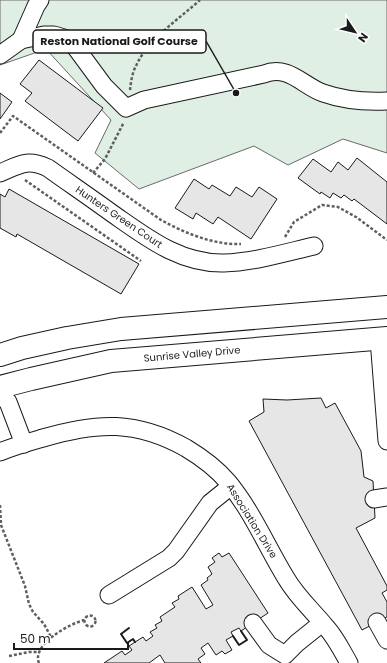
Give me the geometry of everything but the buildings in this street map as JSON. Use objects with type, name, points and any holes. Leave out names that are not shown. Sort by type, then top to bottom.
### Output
[{"type":"main road","points":[[0,355],[22,348],[67,338],[121,329],[387,308]]},
{"type":"main road","name":"Sunrise Valley Drive","points":[[0,387],[31,378],[111,361],[383,339]]},
{"type":"street","points":[[21,40],[40,0]]},
{"type":"street","points":[[0,55],[21,40],[44,35],[54,35],[64,38],[76,48],[104,86],[126,108],[144,100],[272,71],[284,72],[321,92],[337,97],[374,102],[387,101]]},
{"type":"street","name":"Hunters Green Court","points":[[0,173],[26,163],[38,163],[48,168],[153,242],[186,257],[202,261],[223,263],[242,261],[314,246]]},
{"type":"street","points":[[383,339],[387,440]]},
{"type":"street","points":[[0,395],[8,402],[24,444]]},
{"type":"street","name":"Association Drive","points":[[1,449],[68,431],[92,427],[115,426],[141,430],[164,437],[194,453],[218,472],[231,486],[247,509],[291,586],[338,644],[349,663]]},
{"type":"street","points":[[109,595],[169,558],[181,544],[210,503],[231,486]]},
{"type":"street","points":[[378,622],[387,640]]},
{"type":"street","points":[[253,623],[269,645],[285,655],[297,643],[322,623]]},
{"type":"path","points":[[93,172],[105,159],[125,120],[126,108],[136,66],[145,51],[157,37],[200,0]]},
{"type":"path","points":[[0,133],[13,116],[161,220],[180,230],[228,244],[242,244]]},
{"type":"path","points":[[22,178],[141,261]]},
{"type":"path","points":[[283,241],[294,222],[322,206],[338,207],[344,210],[387,240]]},
{"type":"path","points":[[0,505],[1,526],[21,575],[30,608],[44,624],[51,638]]},
{"type":"path","points":[[39,663],[38,652],[51,638],[74,623],[84,620],[87,616],[92,616],[95,619],[95,623],[89,626],[86,625],[84,620]]},
{"type":"path","points":[[9,656],[29,652],[38,652]]},
{"type":"green space","points":[[0,0],[387,0],[387,153],[343,139],[288,165],[254,146],[139,189],[95,153],[111,120],[46,49],[0,65]]},
{"type":"wall","points":[[129,628],[121,634],[127,643],[133,639],[135,642]]},
{"type":"wall","points":[[233,636],[239,645],[247,640],[241,631]]},
{"type":"place","name":"Reston National Golf Course","points":[[236,93]]}]
